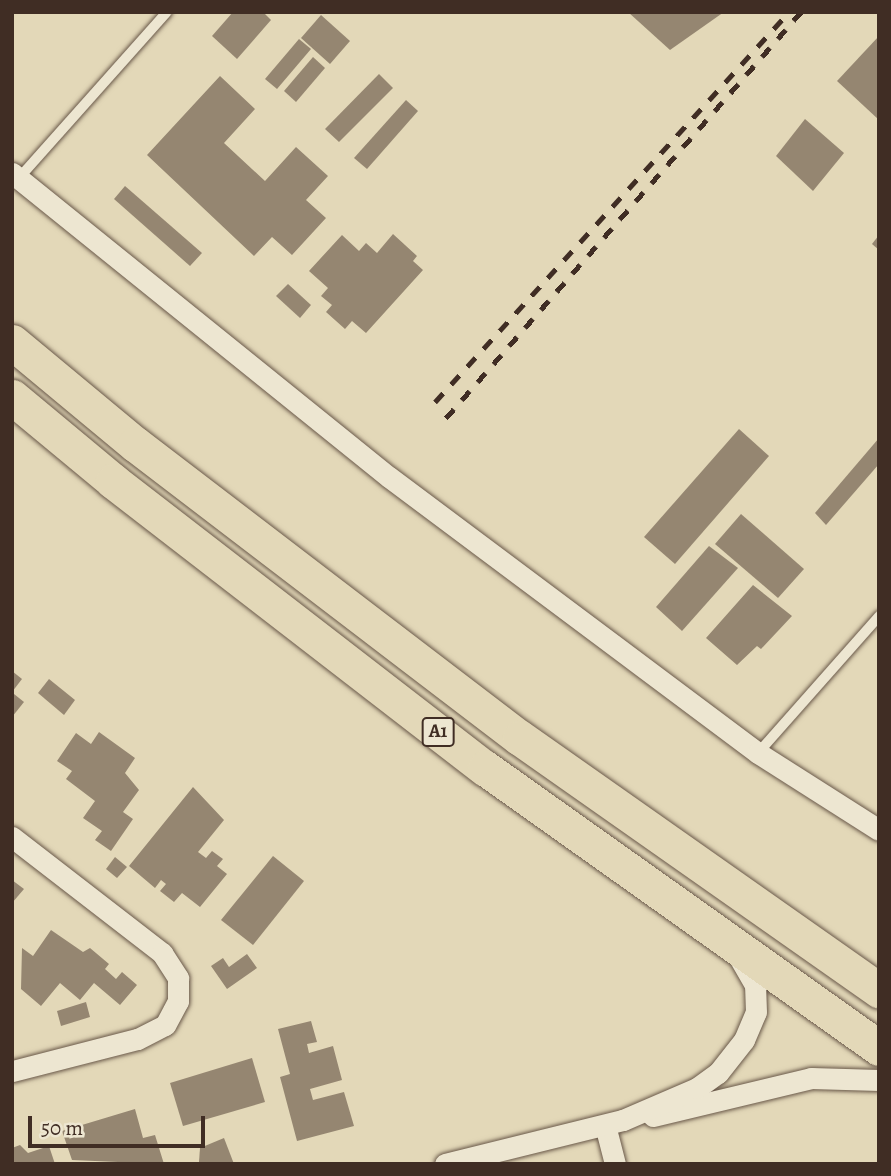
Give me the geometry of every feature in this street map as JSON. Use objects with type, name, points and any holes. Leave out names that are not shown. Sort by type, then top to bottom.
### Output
[{"type":"highway","name":"A1","points":[[12,342],[135,443],[520,738],[879,990]]},
{"type":"highway","name":"A1","points":[[12,397],[113,481],[485,768],[735,950],[879,1048]]},
{"type":"street","points":[[16,176],[389,477],[758,752],[879,830]]},
{"type":"street","points":[[12,837],[162,953],[178,978],[178,1002],[164,1025],[137,1039],[12,1071]]},
{"type":"street","points":[[614,1122],[697,1088],[718,1073],[737,1051],[752,1024],[758,999],[755,985],[735,950]]},
{"type":"street","points":[[445,1164],[614,1122],[682,1111],[811,1078],[879,1080]]},
{"type":"street","points":[[614,1122],[615,1164]]},
{"type":"lane","points":[[16,176],[167,12]]},
{"type":"lane","points":[[758,752],[879,616]]},
{"type":"building","points":[[233,12],[263,12],[271,20],[237,59],[212,36]]},
{"type":"building","points":[[628,12],[724,12],[670,50]]},
{"type":"building","points":[[321,15],[350,41],[330,64],[301,38]]},
{"type":"building","points":[[879,36],[879,120],[837,81]]},
{"type":"building","points":[[299,39],[311,49],[277,89],[265,79]]},
{"type":"building","points":[[313,57],[325,68],[296,102],[284,91]]},
{"type":"building","points":[[379,74],[393,88],[339,142],[325,129]]},
{"type":"building","points":[[220,76],[255,109],[224,143],[265,181],[296,147],[328,176],[306,200],[326,218],[292,255],[272,237],[254,256],[147,155]]},
{"type":"building","points":[[406,100],[418,111],[367,169],[354,158]]},
{"type":"building","points":[[805,119],[844,153],[813,191],[776,156]]},
{"type":"building","points":[[125,186],[202,253],[190,266],[114,199]]},
{"type":"building","points":[[393,234],[417,256],[413,261],[423,270],[366,333],[352,321],[345,329],[326,312],[332,305],[321,296],[328,288],[309,271],[342,235],[359,251],[366,243],[377,253]]},
{"type":"building","points":[[879,235],[879,250],[872,244]]},
{"type":"building","points":[[288,284],[311,305],[300,318],[276,296]]},
{"type":"building","points":[[739,429],[769,456],[675,564],[644,537]]},
{"type":"building","points":[[879,438],[879,464],[826,525],[815,513]]},
{"type":"building","points":[[741,514],[804,569],[778,598],[715,544]]},
{"type":"building","points":[[709,546],[738,568],[682,631],[656,607]]},
{"type":"building","points":[[753,585],[792,616],[761,649],[757,646],[737,665],[706,638]]},
{"type":"building","points":[[12,671],[22,679],[12,692]]},
{"type":"building","points":[[49,679],[75,700],[64,715],[38,693]]},
{"type":"building","points":[[14,694],[24,702],[12,717],[12,696]]},
{"type":"building","points":[[99,732],[135,758],[125,773],[139,790],[123,812],[133,819],[111,851],[95,840],[102,831],[83,818],[95,801],[66,779],[72,771],[57,761],[76,733],[91,744]]},
{"type":"building","points":[[193,787],[224,820],[198,852],[206,858],[212,851],[223,859],[217,866],[227,874],[200,907],[182,893],[174,902],[160,891],[166,884],[161,880],[155,888],[129,866]]},
{"type":"building","points":[[273,856],[304,881],[253,945],[221,920]]},
{"type":"building","points":[[115,857],[127,867],[117,878],[106,869]]},
{"type":"building","points":[[12,880],[24,889],[12,903]]},
{"type":"building","points":[[51,930],[83,952],[90,948],[109,964],[105,969],[116,979],[122,972],[137,985],[120,1005],[94,983],[80,1000],[60,983],[41,1006],[21,989],[22,948],[33,956]]},
{"type":"building","points":[[247,954],[257,968],[227,989],[211,966],[223,958],[229,967]]},
{"type":"building","points":[[86,1002],[90,1017],[61,1026],[57,1011]]},
{"type":"building","points":[[311,1021],[317,1042],[307,1044],[309,1053],[333,1046],[342,1080],[310,1089],[313,1100],[344,1092],[354,1126],[297,1141],[280,1077],[290,1074],[278,1029]]},
{"type":"building","points":[[252,1058],[265,1102],[183,1126],[170,1083]]},
{"type":"building","points":[[135,1109],[143,1138],[155,1135],[164,1164],[72,1160],[62,1131]]},
{"type":"building","points":[[224,1138],[234,1164],[199,1162],[200,1148]]},
{"type":"building","points":[[20,1145],[28,1153],[49,1146],[55,1164],[12,1164],[12,1148]]},
{"type":"railway","points":[[435,402],[789,12]]},
{"type":"railway","points":[[446,418],[801,12]]}]
